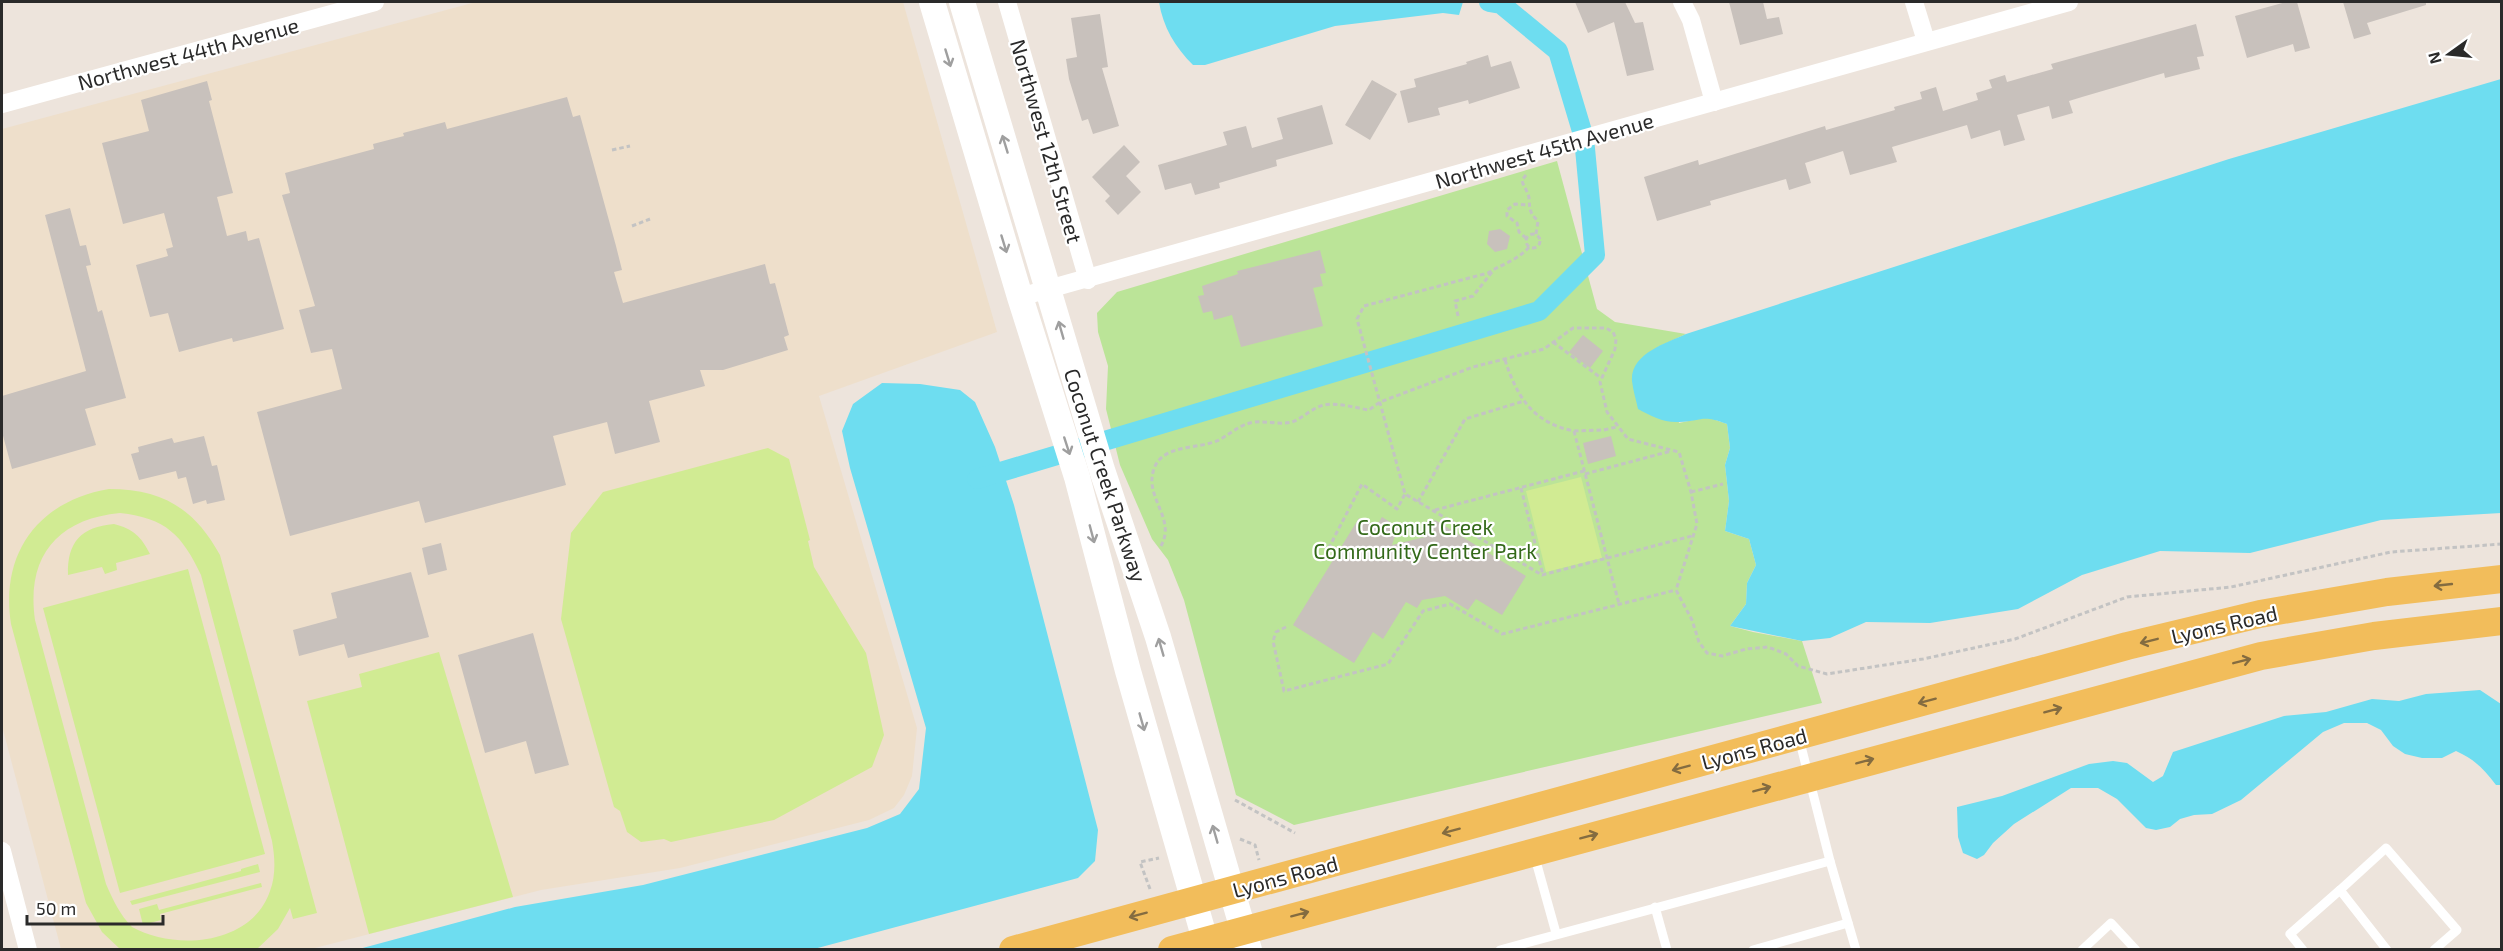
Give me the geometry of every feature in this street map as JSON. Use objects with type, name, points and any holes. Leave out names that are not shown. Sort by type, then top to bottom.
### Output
[{"type":"main road","name":"Coconut Creek Parkway","points":[[932,2],[1020,297],[1077,477],[1128,671],[1207,945]]},
{"type":"main road","name":"Coconut Creek Parkway","points":[[962,2],[1102,470],[1158,637],[1246,939]]},
{"type":"main road","name":"Lyons Road","points":[[1014,950],[2127,646],[2260,614],[2387,592],[2502,579]]},
{"type":"main road","name":"Lyons Road","points":[[1172,950],[1246,939],[1534,852],[2261,656],[2374,636],[2502,621]]},
{"type":"street","name":"Northwest 44th Avenue","points":[[2,104],[375,2]]},
{"type":"street","name":"Northwest 12th Street","points":[[1006,2],[1088,280]]},
{"type":"street","points":[[1682,2],[1691,20],[1714,102]]},
{"type":"street","points":[[1914,2],[1926,41]]},
{"type":"street","name":"Northwest 45th Avenue","points":[[1020,297],[1088,280],[2069,2]]},
{"type":"street","points":[[2,851],[27,950]]},
{"type":"lane","points":[[1798,736],[1830,861],[1856,950]]},
{"type":"lane","points":[[2303,950],[2290,934],[2386,848],[2457,930],[2434,950]]},
{"type":"lane","points":[[1534,852],[1556,933]]},
{"type":"lane","points":[[1500,950],[1528,946],[1556,933],[1830,861]]},
{"type":"lane","points":[[2340,890],[2386,950]]},
{"type":"lane","points":[[1655,907],[1667,950]]},
{"type":"lane","points":[[1754,950],[1848,923]]},
{"type":"lane","points":[[2082,950],[2111,923],[2136,950]]},
{"type":"path","points":[[612,150],[630,146]]},
{"type":"path","points":[[1529,246],[1533,248],[1539,244],[1540,239],[1536,234],[1538,221],[1531,215],[1528,205],[1529,196],[1523,189],[1522,180],[1533,172]]},
{"type":"path","points":[[1528,205],[1515,204],[1508,210],[1507,216],[1517,223],[1519,232],[1526,238],[1529,246]]},
{"type":"path","points":[[632,226],[650,219]]},
{"type":"path","points":[[1526,238],[1536,234]]},
{"type":"path","points":[[1529,246],[1520,257],[1500,264],[1488,273],[1364,306],[1357,319],[1405,494],[1543,575],[1692,536]]},
{"type":"path","points":[[1458,316],[1455,301],[1473,296],[1494,269]]},
{"type":"path","points":[[1161,546],[1166,528],[1152,488],[1152,473],[1157,462],[1167,454],[1218,440],[1241,425],[1257,422],[1288,423],[1305,417],[1325,405],[1369,410],[1380,402],[1473,367],[1544,349],[1573,328],[1596,327],[1613,332],[1616,339],[1615,349],[1601,378],[1601,395],[1616,427],[1628,439],[1679,452],[1691,492],[1697,524],[1676,590],[1692,620],[1699,642],[1707,652],[1722,656],[1746,649],[1768,647],[1786,654],[1798,666],[1827,675],[1923,659],[2015,639],[2127,597],[2231,587],[2391,552],[2502,544]]},
{"type":"path","points":[[1553,342],[1601,378]]},
{"type":"path","points":[[1505,360],[1516,390],[1546,422],[1574,431],[1604,430],[1616,427]]},
{"type":"path","points":[[1418,502],[1466,419],[1524,401]]},
{"type":"path","points":[[1574,431],[1619,604]]},
{"type":"path","points":[[1433,511],[1673,451]]},
{"type":"path","points":[[1324,555],[1362,484],[1397,509],[1405,494]]},
{"type":"path","points":[[1691,492],[1724,484]]},
{"type":"path","points":[[1521,488],[1543,575]]},
{"type":"path","points":[[1286,627],[1276,632],[1273,641],[1284,691],[1388,664],[1423,611],[1450,604],[1502,634],[1676,590]]},
{"type":"path","points":[[1235,800],[1295,833]]},
{"type":"shaded area","points":[[476,2],[903,2],[997,332],[819,396],[917,728],[912,776],[904,795],[894,808],[869,820],[680,868],[541,890],[311,949],[61,949],[2,726],[2,129]]},
{"type":"green space","name":"Coconut Creek Community Center Park","points":[[1557,161],[1597,309],[1615,322],[1686,334],[1658,347],[1679,423],[1707,417],[1727,424],[1730,448],[1725,465],[1729,501],[1725,531],[1749,539],[1756,565],[1747,583],[1746,604],[1730,626],[1802,641],[1822,703],[1294,825],[1236,795],[1184,600],[1168,560],[1152,539],[1120,465],[1106,409],[1108,366],[1098,332],[1097,313],[1117,292]]},
{"type":"green space","points":[[768,448],[789,459],[810,540],[808,541],[814,567],[866,653],[884,735],[872,767],[774,820],[671,842],[664,839],[641,842],[627,832],[620,811],[614,807],[561,619],[571,533],[603,492]]},
{"type":"green space","points":[[1581,477],[1602,558],[1546,572],[1526,491]]},
{"type":"green space","points":[[109,489],[128,490],[161,497],[187,513],[210,539],[220,555],[317,913],[293,919],[290,908],[278,929],[257,949],[120,949],[102,932],[86,903],[11,624],[9,598],[12,574],[19,553],[30,534],[44,518],[84,495]],"holes":[[[120,513],[136,515],[161,524],[171,531],[187,549],[201,575],[272,841],[274,873],[270,891],[261,909],[247,923],[230,932],[210,938],[169,939],[150,935],[132,927],[117,907],[106,884],[35,620],[33,598],[36,578],[41,560],[50,545],[79,523]]]},
{"type":"green space","points":[[114,524],[136,534],[150,554],[116,563],[117,570],[105,574],[102,567],[68,575],[70,554],[78,538],[93,529]]},
{"type":"green space","points":[[188,569],[265,854],[120,893],[43,608]]},
{"type":"green space","points":[[439,652],[513,897],[369,934],[307,701],[362,687],[359,674]]},
{"type":"green space","points":[[258,864],[260,872],[132,905],[130,901],[241,871],[241,869]]},
{"type":"green space","points":[[261,883],[262,887],[160,914],[161,920],[143,925],[139,909],[157,904],[159,910]]},
{"type":"water","points":[[1159,2],[1463,2],[1459,15],[1443,13],[1335,26],[1205,65],[1193,65],[1171,36],[1163,20]]},
{"type":"water","points":[[2501,79],[2501,513],[2381,520],[2250,553],[2160,551],[2082,575],[2018,609],[1930,623],[1866,622],[1830,638],[1802,641],[1730,626],[1746,604],[1747,583],[1756,565],[1749,539],[1725,531],[1729,501],[1725,465],[1730,448],[1727,424],[1707,419],[1668,421],[1638,409],[1632,384],[1633,372],[1643,357],[1651,351],[1686,334],[2229,159]]},
{"type":"water","points":[[882,383],[920,384],[960,390],[975,402],[995,447],[1014,505],[1098,830],[1095,861],[1078,878],[814,949],[359,949],[515,907],[643,885],[867,828],[900,814],[919,789],[926,728],[850,468],[842,431],[853,404]]},
{"type":"water","points":[[2480,690],[2501,704],[2501,785],[2496,785],[2478,765],[2456,751],[2442,758],[2422,758],[2405,754],[2393,746],[2381,730],[2367,723],[2344,723],[2323,732],[2241,800],[2212,814],[2180,819],[2170,827],[2156,830],[2146,828],[2117,799],[2098,788],[2071,788],[2014,824],[1993,843],[1984,855],[1977,859],[1963,853],[1958,837],[1957,807],[2002,796],[2089,764],[2113,761],[2127,763],[2153,782],[2163,776],[2173,752],[2284,716],[2326,712],[2372,699],[2399,701],[2426,694]]},
{"type":"building","points":[[1575,2],[1625,2],[1635,23],[1643,22],[1654,70],[1627,76],[1614,22],[1588,33]]},
{"type":"building","points":[[1729,2],[1763,2],[1767,19],[1779,17],[1783,34],[1740,45]]},
{"type":"building","points":[[2286,2],[2297,2],[2310,48],[2295,52],[2293,44],[2247,58],[2235,16]]},
{"type":"building","points":[[2343,2],[2426,2],[2426,5],[2367,23],[2371,34],[2354,39]]},
{"type":"building","points":[[1100,14],[1108,67],[1102,68],[1119,126],[1093,134],[1088,119],[1082,121],[1069,79],[1066,59],[1077,57],[1071,18]]},
{"type":"building","points":[[2196,24],[2204,56],[2197,57],[2200,69],[2165,78],[2164,73],[2069,101],[2073,113],[2052,119],[2049,106],[2017,115],[2025,140],[2004,146],[2000,130],[1971,139],[1967,125],[1892,147],[1897,162],[1850,175],[1843,151],[1805,163],[1811,183],[1789,190],[1786,179],[1710,201],[1711,205],[1657,221],[1644,177],[1698,160],[1699,165],[1825,126],[1826,130],[1895,110],[1894,107],[1922,99],[1920,92],[1936,87],[1943,111],[1978,100],[1976,93],[1992,88],[1989,80],[2005,75],[2007,82],[2053,69],[2051,64]]},
{"type":"building","points":[[1488,55],[1491,67],[1511,61],[1520,88],[1469,104],[1468,100],[1438,108],[1440,115],[1408,123],[1400,91],[1416,87],[1414,79],[1467,64],[1466,62]]},
{"type":"building","points":[[1372,80],[1397,94],[1370,140],[1345,125]]},
{"type":"building","points":[[207,81],[212,100],[209,101],[233,193],[217,197],[227,236],[246,231],[248,241],[259,238],[284,329],[233,342],[232,338],[179,352],[168,313],[150,317],[136,265],[168,256],[166,249],[173,247],[164,213],[123,224],[102,143],[149,131],[141,100]]},
{"type":"building","points":[[567,97],[573,117],[580,115],[616,246],[622,270],[614,272],[623,303],[765,264],[770,284],[775,283],[789,335],[784,337],[788,350],[723,370],[700,370],[705,386],[649,401],[660,442],[615,454],[607,422],[553,436],[566,485],[425,523],[419,501],[290,536],[257,412],[342,389],[332,349],[311,353],[299,310],[315,306],[282,195],[290,193],[285,173],[374,149],[373,144],[404,136],[403,133],[445,122],[447,129]]},
{"type":"building","points":[[1322,105],[1333,144],[1276,160],[1277,166],[1219,183],[1220,188],[1195,195],[1191,183],[1165,190],[1158,165],[1227,145],[1223,132],[1246,126],[1252,148],[1283,139],[1277,118]]},
{"type":"building","points":[[1124,145],[1140,162],[1126,176],[1141,192],[1118,215],[1105,201],[1110,196],[1092,177]]},
{"type":"building","points":[[70,208],[80,246],[86,245],[91,265],[86,266],[98,312],[102,310],[126,398],[85,409],[96,445],[12,469],[2,432],[2,396],[86,371],[45,215]]},
{"type":"building","points":[[1500,229],[1510,236],[1507,249],[1495,252],[1487,244],[1489,231]]},
{"type":"building","points":[[1320,250],[1326,273],[1320,274],[1323,286],[1313,288],[1323,326],[1241,347],[1232,315],[1214,320],[1212,311],[1203,313],[1198,296],[1204,295],[1202,286],[1238,274],[1237,271]]},
{"type":"building","points":[[1583,335],[1603,351],[1590,368],[1569,352]]},
{"type":"building","points":[[204,436],[212,466],[217,465],[225,500],[207,504],[206,500],[193,504],[186,477],[178,479],[176,471],[139,480],[131,454],[139,452],[138,447],[172,438],[174,443]]},
{"type":"building","points":[[1611,436],[1616,456],[1588,464],[1583,443]]},
{"type":"building","points":[[1382,517],[1398,527],[1392,545],[1425,537],[1435,520],[1526,576],[1502,615],[1476,599],[1468,610],[1445,596],[1422,600],[1417,608],[1406,602],[1383,639],[1373,632],[1354,663],[1293,625],[1359,518],[1375,528]]},
{"type":"building","points":[[441,543],[447,570],[428,575],[422,548]]},
{"type":"building","points":[[411,572],[429,637],[348,658],[344,644],[299,656],[293,630],[337,618],[331,593]]},
{"type":"building","points":[[533,633],[569,765],[535,774],[526,741],[485,753],[458,655]]},
{"type":"waterway","points":[[977,479],[1539,311],[1595,255],[1584,138],[1558,51],[1501,4],[1489,2]]}]
